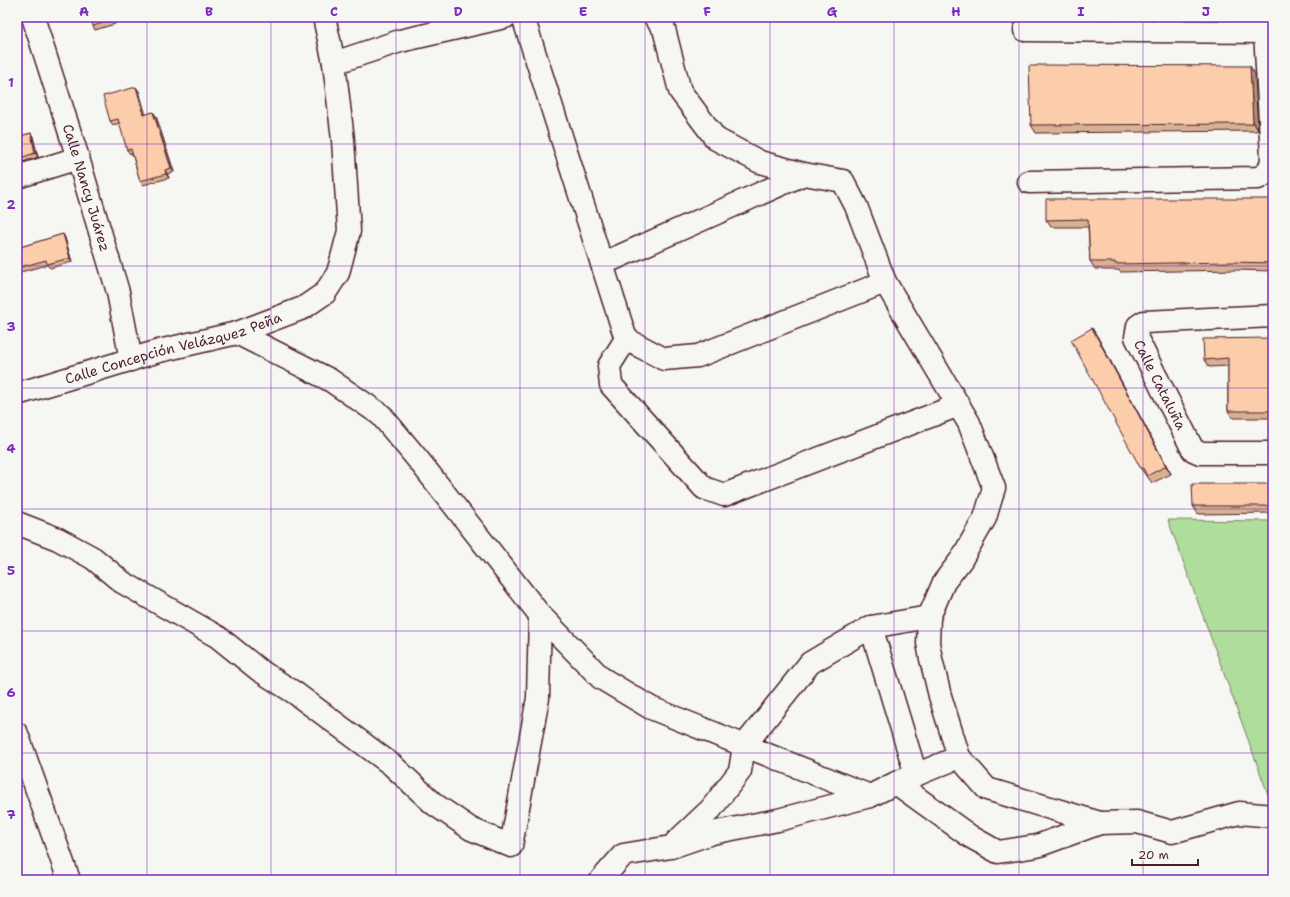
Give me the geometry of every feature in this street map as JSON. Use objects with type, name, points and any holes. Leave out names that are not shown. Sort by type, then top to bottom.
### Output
[{"type":"street","name":"Calle Nancy Juárez","points":[[33,17],[78,158],[118,292],[131,360]]},
{"type":"street","points":[[324,17],[334,63],[400,41],[506,17]]},
{"type":"street","points":[[523,17],[626,339],[664,358],[698,356],[885,282]]},
{"type":"street","points":[[655,17],[664,29],[680,91],[716,139],[760,162],[804,174],[843,181],[856,206],[885,282],[969,423],[994,488],[985,518],[962,560],[944,582],[929,617],[928,643],[940,696],[959,757],[987,789],[1100,822],[1137,822],[1172,832],[1239,813],[1273,816]]},
{"type":"street","points":[[1025,30],[1262,24],[1272,157],[1270,170],[1258,178],[1029,182]]},
{"type":"street","name":"Calle Concepción Velázquez Peña","points":[[17,394],[159,351],[237,334],[303,308],[325,293],[338,273],[349,231],[343,140],[334,63]]},
{"type":"street","points":[[17,178],[78,158]]},
{"type":"street","points":[[602,264],[804,174]]},
{"type":"street","name":"Calle Cataluña","points":[[1273,316],[1144,322],[1138,326],[1136,337],[1193,450],[1200,452],[1273,453]]},
{"type":"street","points":[[237,334],[330,380],[380,415],[420,462],[540,615],[602,678],[651,708],[870,796]]},
{"type":"street","points":[[626,339],[609,366],[612,385],[704,488],[724,494],[959,405]]},
{"type":"street","points":[[17,522],[58,539],[93,558],[122,582],[218,637],[259,670],[296,693],[392,765],[434,804],[472,829],[510,846],[538,698],[540,615]]},
{"type":"street","points":[[670,847],[711,809],[740,771],[744,746],[810,663],[871,627],[929,617]]},
{"type":"street","points":[[871,627],[916,775]]},
{"type":"street","points":[[17,734],[69,880]]},
{"type":"street","points":[[601,880],[623,855],[670,847],[712,833],[778,820],[870,796],[896,783],[959,757]]},
{"type":"street","points":[[896,783],[972,836],[998,852],[1037,846],[1100,822]]},
{"type":"green space","points":[[1168,520],[1273,521],[1273,808]]},
{"type":"building","points":[[90,17],[111,17],[112,20],[93,26]]},
{"type":"building","points":[[1029,66],[1250,66],[1253,122],[1251,124],[1031,125]]},
{"type":"building","points":[[136,87],[144,115],[153,112],[171,168],[165,170],[166,174],[140,181],[131,149],[127,150],[118,119],[110,121],[103,96]]},
{"type":"building","points":[[31,133],[35,153],[17,159],[17,137]]},
{"type":"building","points":[[1046,199],[1273,199],[1273,263],[1231,262],[1115,264],[1115,262],[1090,261],[1088,219],[1046,220]]},
{"type":"building","points":[[63,234],[70,258],[47,264],[46,260],[17,268],[17,248]]},
{"type":"building","points":[[1092,328],[1166,466],[1147,476],[1143,468],[1141,469],[1071,340]]},
{"type":"building","points":[[1273,338],[1273,411],[1228,411],[1228,358],[1204,360],[1203,339]]},
{"type":"building","points":[[1192,484],[1273,484],[1273,506],[1193,506]]}]
